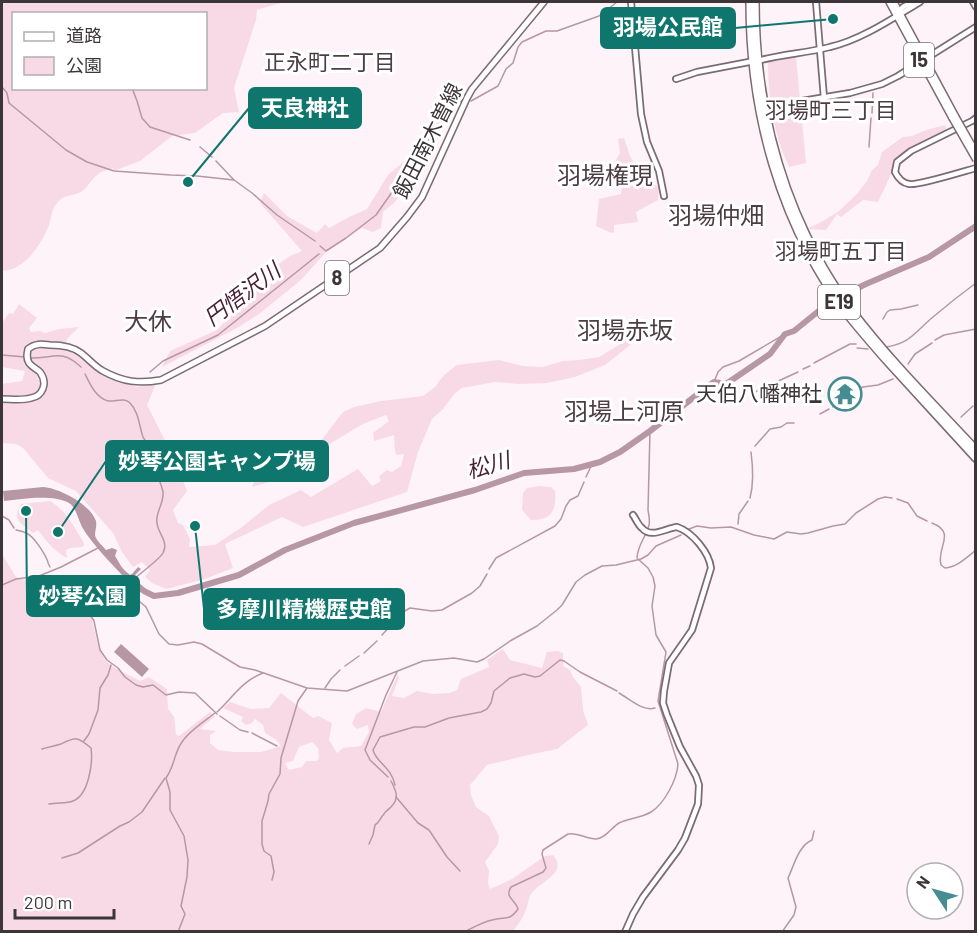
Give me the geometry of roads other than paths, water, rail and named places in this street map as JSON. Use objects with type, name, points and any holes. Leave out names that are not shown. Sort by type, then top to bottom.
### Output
[{"type":"highway","name":"E19","points":[[750,2],[752,51],[758,105],[764,133],[787,205],[817,267],[831,291],[860,329],[975,450]]},
{"type":"highway","name":"E19","points":[[755,2],[758,59],[764,106],[777,159],[797,222]]},
{"type":"highway","name":"E19","points":[[900,371],[975,458]]},
{"type":"main road","name":"飯田南木曽線","points":[[2,399],[24,400],[40,393],[44,386],[43,377],[29,362],[27,352],[32,346],[39,344],[69,346],[111,375],[132,382],[161,380],[265,326],[376,252],[408,217],[422,197],[467,98],[477,82],[544,2]]},
{"type":"main road","name":"15","points":[[889,2],[898,13]]},
{"type":"main road","name":"15","points":[[894,2],[975,160]]},
{"type":"main road","name":"15","points":[[954,118],[975,152]]},
{"type":"street","points":[[631,2],[640,114],[647,142],[659,171],[664,196]]},
{"type":"street","points":[[816,2],[824,98]]},
{"type":"street","points":[[898,13],[912,2]]},
{"type":"street","points":[[761,60],[820,49],[856,38],[920,2]]},
{"type":"street","points":[[973,2],[975,7]]},
{"type":"street","points":[[802,101],[875,87],[898,76],[975,27]]},
{"type":"street","points":[[676,79],[697,72],[749,62]]},
{"type":"street","points":[[975,118],[911,151],[897,162],[895,172],[904,182],[915,185],[975,168]]},
{"type":"street","points":[[625,932],[643,897],[685,838],[698,804],[699,785],[681,750],[663,704],[669,663],[692,630],[710,572],[710,561],[707,555],[680,527],[653,533],[646,532],[633,515]]},
{"type":"waterway","name":"円悟沢川","points":[[471,101],[498,86],[506,69],[513,63],[522,42],[546,31],[557,31],[599,16],[617,2]]},
{"type":"waterway","points":[[2,87],[7,93],[9,103],[66,150],[87,162],[114,171],[234,180],[277,215],[315,241]]},
{"type":"waterway","points":[[133,90],[142,118],[150,127],[190,140]]},
{"type":"waterway","points":[[872,113],[873,93]]},
{"type":"waterway","name":"円悟沢川","points":[[320,246],[326,251],[376,215],[453,105],[462,101]]},
{"type":"waterway","points":[[869,147],[871,118]]},
{"type":"waterway","points":[[200,147],[212,157]]},
{"type":"waterway","points":[[216,161],[234,180]]},
{"type":"waterway","name":"松川","points":[[125,575],[144,591],[154,596],[178,593],[239,575],[285,550],[354,523],[475,490],[524,473],[574,469],[600,462],[620,452],[650,431],[714,382],[726,384],[770,354],[785,334],[794,331],[831,301],[929,257],[976,226]]},
{"type":"waterway","name":"円悟沢川","points":[[150,372],[163,361],[218,335],[319,254]]},
{"type":"waterway","points":[[886,347],[907,340],[976,283]]},
{"type":"waterway","points":[[883,319],[890,310],[918,305]]},
{"type":"waterway","points":[[935,340],[944,335],[976,329]]},
{"type":"waterway","points":[[714,382],[723,367],[739,361],[785,334]]},
{"type":"waterway","points":[[908,364],[915,354],[932,343]]},
{"type":"waterway","points":[[814,363],[850,344],[856,344]]},
{"type":"waterway","points":[[857,348],[868,349]]},
{"type":"waterway","points":[[2,355],[25,357]]},
{"type":"waterway","points":[[29,358],[62,356],[81,367]]},
{"type":"waterway","points":[[803,369],[810,366]]},
{"type":"waterway","points":[[774,383],[798,372]]},
{"type":"waterway","points":[[85,374],[100,397],[108,401],[125,400],[133,407],[143,437],[152,450],[154,466],[163,492],[157,519],[165,549],[132,581]]},
{"type":"waterway","points":[[840,403],[863,387],[878,385],[893,379]]},
{"type":"waterway","points":[[755,392],[771,385]]},
{"type":"waterway","points":[[961,417],[973,406]]},
{"type":"waterway","points":[[820,414],[829,409]]},
{"type":"waterway","points":[[755,446],[770,429],[794,423]]},
{"type":"waterway","points":[[637,558],[649,523],[650,431]]},
{"type":"waterway","points":[[750,498],[753,475],[751,452]]},
{"type":"waterway","points":[[586,477],[592,464]]},
{"type":"waterway","points":[[489,569],[496,558],[555,526],[570,500],[578,496],[584,482]]},
{"type":"waterway","points":[[689,529],[697,526],[731,527],[774,539],[787,532],[801,534],[845,524],[856,513],[878,499],[892,498]]},
{"type":"waterway","points":[[897,499],[908,503],[917,516],[927,521]]},
{"type":"waterway","points":[[738,524],[739,514],[748,501]]},
{"type":"waterway","points":[[2,516],[9,520],[14,528]]},
{"type":"waterway","points":[[932,523],[939,527],[945,536],[940,558],[941,565],[945,568],[957,564],[976,550]]},
{"type":"waterway","points":[[16,530],[29,535],[42,550],[48,562]]},
{"type":"waterway","points":[[128,579],[126,590],[146,607],[159,634],[169,644],[194,642],[202,644],[240,667],[307,688],[347,691],[423,661],[454,658],[477,662],[484,659],[537,626],[557,610],[576,582],[585,575],[602,566],[641,559],[656,546],[681,535]]},
{"type":"waterway","points":[[2,585],[16,579],[39,576],[98,548]]},
{"type":"waterway","points":[[464,932],[485,922],[509,917],[515,913],[518,909],[509,891],[511,887],[543,872],[546,868],[543,850],[568,834],[592,839],[602,837],[619,823],[651,812],[665,798],[672,784],[678,764],[658,701],[666,652],[656,635],[652,606],[655,586],[653,577],[648,568],[638,559]]},
{"type":"waterway","points":[[48,563],[50,567]]},
{"type":"waterway","points":[[382,635],[403,612],[410,608],[442,610],[472,593],[480,586],[487,574]]},
{"type":"waterway","points":[[56,582],[69,590],[84,605],[94,621],[100,650],[125,677],[136,685],[143,687],[153,685],[166,695],[179,692],[195,693],[217,714]]},
{"type":"waterway","points":[[127,583],[137,592],[144,591]]},
{"type":"waterway","points":[[364,653],[377,641]]},
{"type":"waterway","points":[[345,666],[359,656]]},
{"type":"waterway","points":[[395,785],[390,773],[373,750],[380,737],[414,727],[425,727],[449,718],[481,712],[491,703],[494,691],[510,678],[524,674],[540,676],[560,660],[617,691]]},
{"type":"waterway","points":[[84,741],[98,710],[100,688],[111,665]]},
{"type":"waterway","points":[[325,688],[340,670]]},
{"type":"waterway","points":[[388,777],[370,760],[365,750],[397,672]]},
{"type":"waterway","points":[[217,712],[243,685],[263,673]]},
{"type":"waterway","points":[[272,880],[274,872],[271,856],[264,851],[262,844],[262,821],[269,794],[280,774],[281,758],[298,701],[307,688]]},
{"type":"waterway","points":[[619,693],[641,707],[655,708]]},
{"type":"waterway","points":[[178,932],[185,914],[181,906],[188,860],[184,836],[170,810],[170,792],[166,778],[179,746],[185,738],[215,713]]},
{"type":"waterway","points":[[220,716],[240,730],[248,732]]},
{"type":"waterway","points":[[252,733],[277,746]]},
{"type":"waterway","points":[[42,749],[76,739],[83,741],[91,748],[89,778],[83,792],[71,802],[49,804]]},
{"type":"waterway","points":[[62,858],[78,853],[142,812],[165,778]]},
{"type":"waterway","points":[[369,844],[375,825],[396,801],[396,791],[391,781]]},
{"type":"waterway","points":[[396,797],[418,823],[429,830],[447,857],[460,871]]},
{"type":"waterway","points":[[782,932],[794,915],[796,907],[788,878],[800,851],[812,840],[814,831]]},
{"type":"place","name":"羽場公民館","points":[[833,19]]},
{"type":"place","name":"天良神社","points":[[188,182]]},
{"type":"place","name":"天伯八幡神社","points":[[845,394]]},
{"type":"place","name":"妙琴公園","points":[[26,511]]},
{"type":"place","name":"多摩川精機歴史館","points":[[195,526]]},
{"type":"place","name":"妙琴公園キャンプ場","points":[[58,532]]},
{"type":"district","name":"正永町二丁目","points":[[330,62]]},
{"type":"district","name":"羽場町三丁目","points":[[831,110]]},
{"type":"district","name":"羽場権現","points":[[605,176]]},
{"type":"district","name":"羽場仲畑","points":[[716,216]]},
{"type":"district","name":"羽場町五丁目","points":[[841,251]]},
{"type":"district","name":"大休","points":[[148,322]]},
{"type":"district","name":"羽場赤坂","points":[[625,331]]},
{"type":"district","name":"羽場上河原","points":[[624,412]]}]
